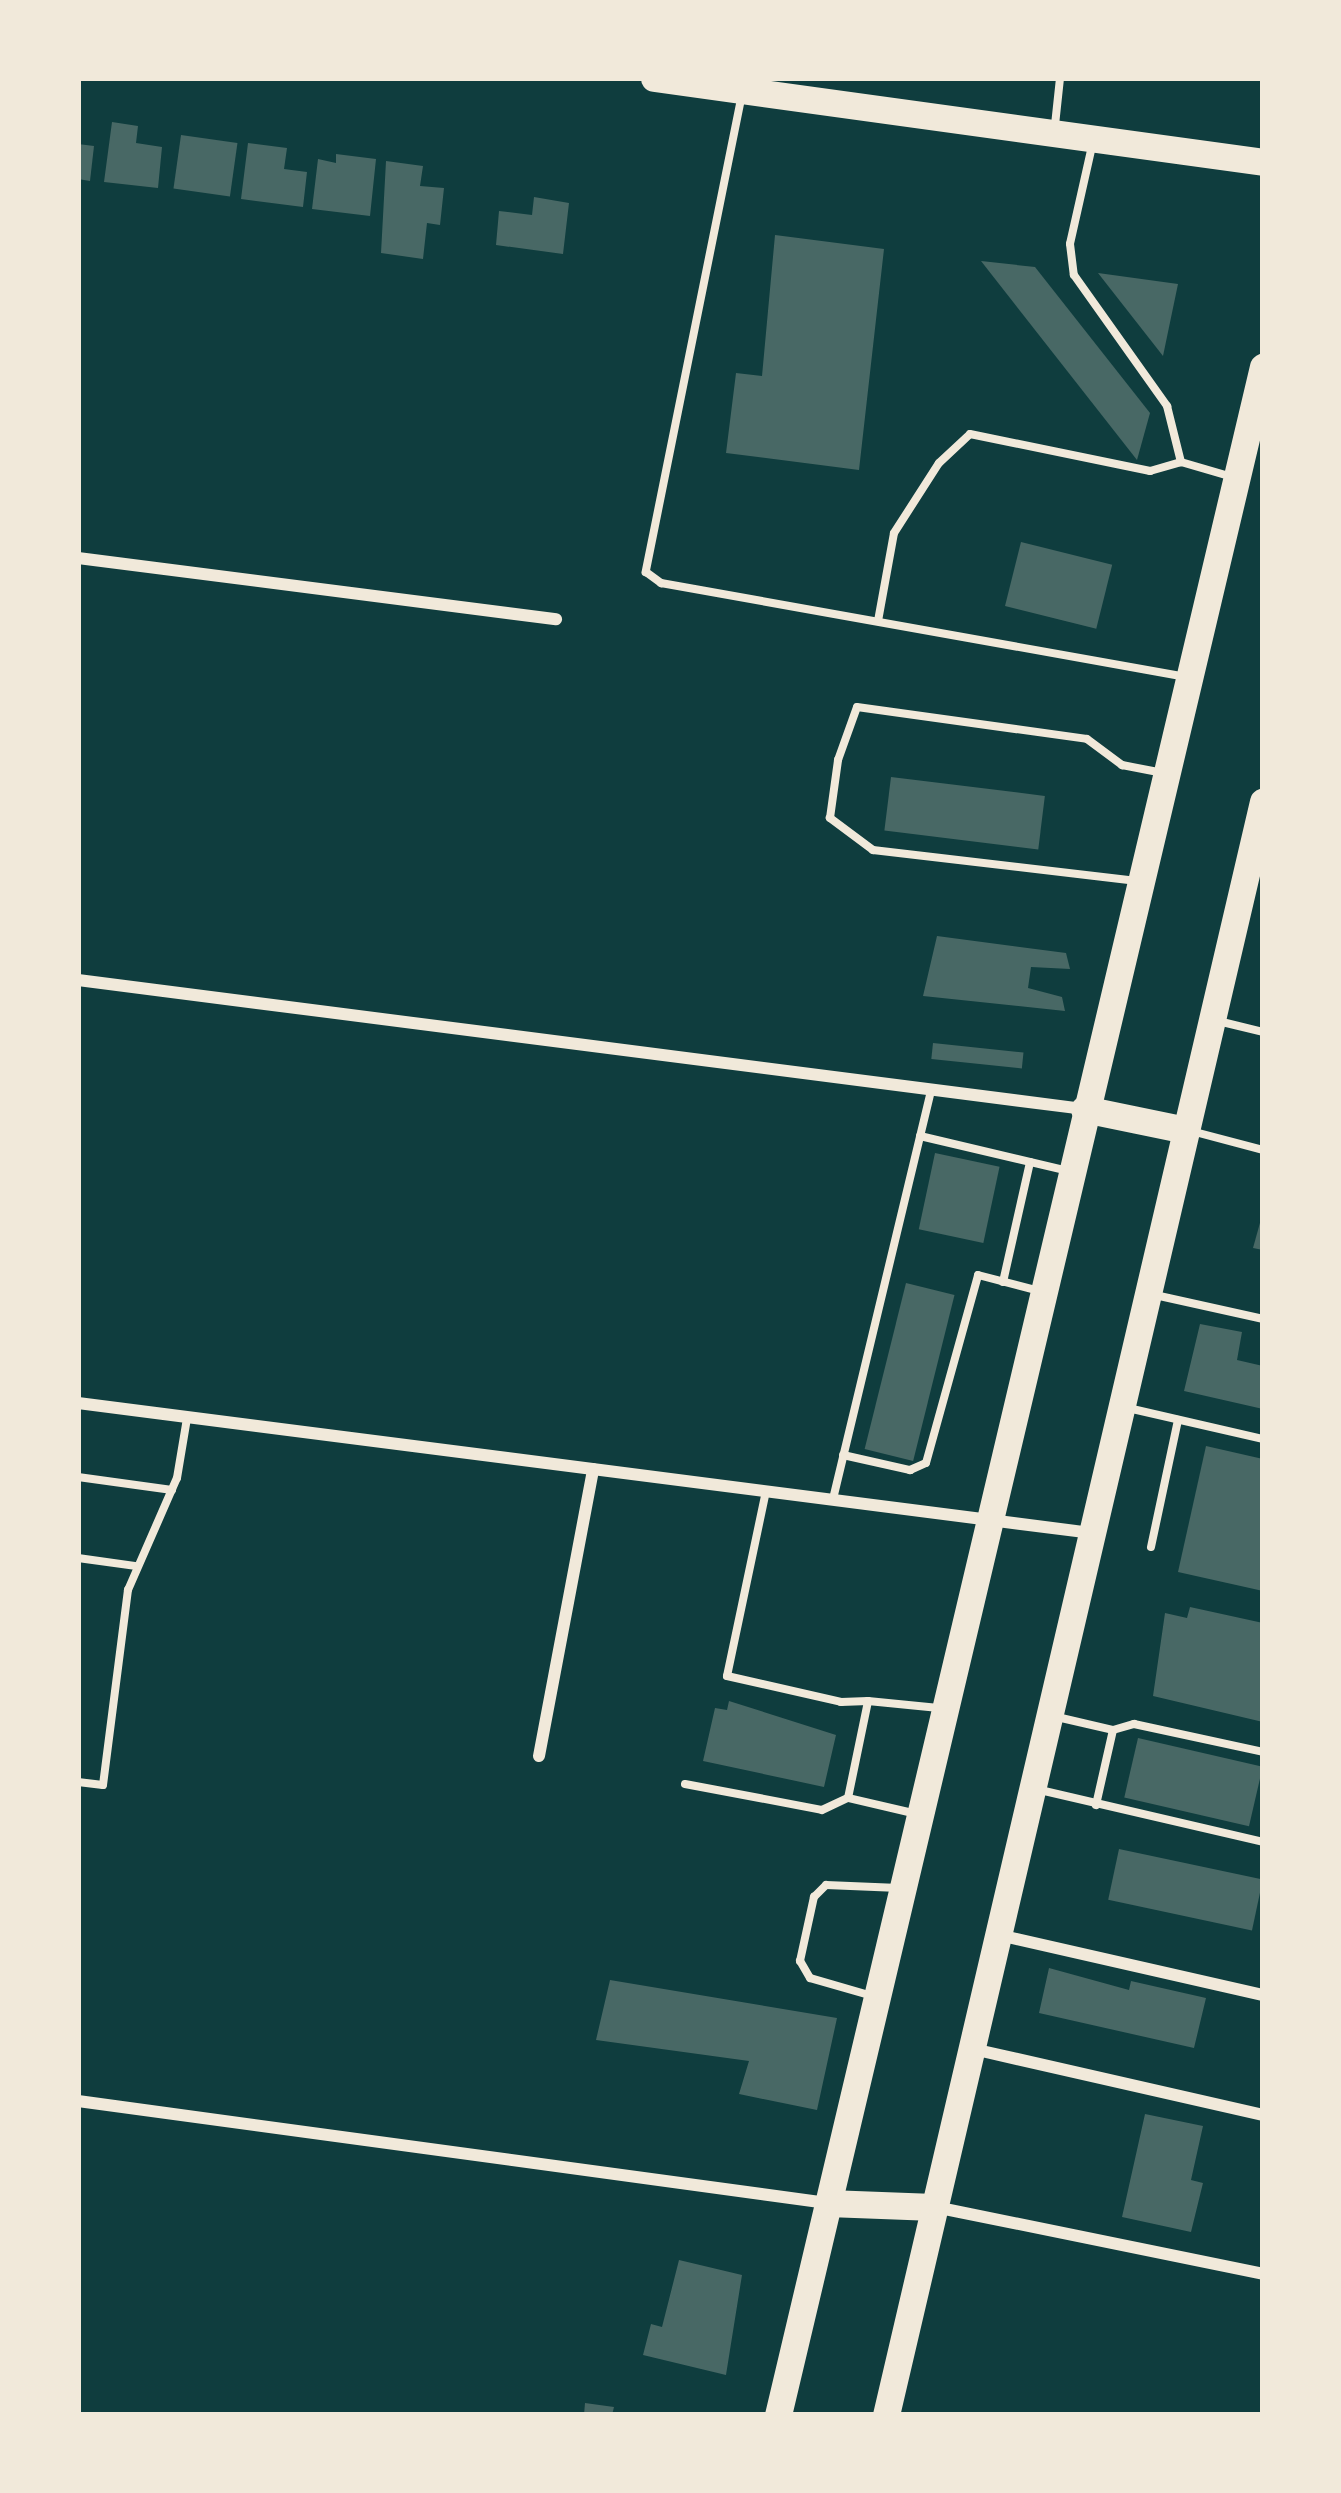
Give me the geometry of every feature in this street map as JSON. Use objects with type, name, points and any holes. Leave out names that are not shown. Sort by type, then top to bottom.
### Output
[{"type":"main road","points":[[654,78],[754,87],[1263,162]]},
{"type":"main road","points":[[778,2415],[1263,367]]},
{"type":"main road","points":[[886,2415],[1186,1130],[1257,850],[1263,801]]},
{"type":"main road","points":[[1084,1109],[1186,1130]]},
{"type":"main road","points":[[828,2203],[934,2207]]},
{"type":"street","points":[[78,558],[556,619]]},
{"type":"street","points":[[78,980],[1084,1109]]},
{"type":"street","points":[[78,1403],[1092,1533]]},
{"type":"street","points":[[539,1756],[592,1469]]},
{"type":"street","points":[[999,1935],[1263,1995]]},
{"type":"street","points":[[971,2049],[1263,2115]]},
{"type":"street","points":[[78,2101],[828,2203]]},
{"type":"street","points":[[934,2207],[1263,2274]]},
{"type":"lane","points":[[1054,133],[1060,78]]},
{"type":"lane","points":[[754,87],[646,572],[661,584],[1188,678]]},
{"type":"lane","points":[[1093,138],[1070,244],[1074,274],[1167,406],[1181,462]]},
{"type":"lane","points":[[878,621],[894,533],[939,463],[970,434],[1150,471],[1181,462],[1236,478]]},
{"type":"lane","points":[[1139,881],[873,850],[830,818],[830,794],[857,707],[1087,739],[1122,764],[1165,774]]},
{"type":"lane","points":[[1214,1021],[1263,1032]]},
{"type":"lane","points":[[833,1500],[931,1090]]},
{"type":"lane","points":[[1186,1130],[1263,1150]]},
{"type":"lane","points":[[920,1136],[1070,1171]]},
{"type":"lane","points":[[1003,1282],[1030,1162]]},
{"type":"lane","points":[[844,1455],[910,1470],[926,1463],[978,1275],[1042,1291]]},
{"type":"lane","points":[[1148,1293],[1263,1319]]},
{"type":"lane","points":[[1121,1407],[1263,1439]]},
{"type":"lane","points":[[78,1782],[103,1785],[136,1566],[172,1490],[187,1418]]},
{"type":"lane","points":[[1151,1547],[1178,1420]]},
{"type":"lane","points":[[78,1477],[172,1490]]},
{"type":"lane","points":[[766,1491],[727,1676],[842,1702],[886,1696],[943,1708]]},
{"type":"lane","points":[[78,1558],[136,1566]]},
{"type":"lane","points":[[848,1798],[868,1701]]},
{"type":"lane","points":[[1050,1716],[1114,1730],[1134,1724],[1263,1752]]},
{"type":"lane","points":[[1096,1804],[1114,1730]]},
{"type":"lane","points":[[685,1784],[822,1810],[848,1798],[918,1814]]},
{"type":"lane","points":[[1033,1788],[1263,1842]]},
{"type":"lane","points":[[875,1997],[810,1978],[800,1960],[814,1898],[826,1885],[901,1888]]},
{"type":"building","points":[[112,122],[138,126],[136,143],[162,147],[158,188],[104,182]]},
{"type":"building","points":[[181,135],[237,143],[230,196],[173,188]]},
{"type":"building","points":[[248,143],[287,148],[284,169],[307,172],[303,207],[241,199]]},
{"type":"building","points":[[78,144],[94,146],[90,181],[78,179]]},
{"type":"building","points":[[336,154],[376,159],[370,216],[312,209],[318,159],[336,163]]},
{"type":"building","points":[[386,161],[423,166],[420,186],[444,188],[440,225],[427,223],[423,259],[381,253]]},
{"type":"building","points":[[534,197],[569,203],[563,254],[496,245],[499,211],[532,215]]},
{"type":"building","points":[[775,235],[884,249],[859,470],[726,453],[736,373],[762,376]]},
{"type":"building","points":[[981,261],[1035,267],[1150,413],[1137,460]]},
{"type":"building","points":[[1098,273],[1178,284],[1163,356]]},
{"type":"building","points":[[1021,542],[1112,565],[1096,629],[1005,606]]},
{"type":"building","points":[[891,777],[1045,796],[1038,849],[884,831]]},
{"type":"building","points":[[937,936],[1066,953],[1070,969],[1031,967],[1028,988],[1062,997],[1065,1011],[923,996]]},
{"type":"building","points":[[933,1043],[1024,1053],[1022,1068],[931,1059]]},
{"type":"building","points":[[935,1153],[1000,1167],[983,1243],[919,1229]]},
{"type":"building","points":[[1263,1212],[1263,1250],[1253,1248]]},
{"type":"building","points":[[906,1283],[955,1295],[913,1461],[865,1449]]},
{"type":"building","points":[[1200,1324],[1242,1332],[1237,1360],[1263,1366],[1263,1409],[1184,1391]]},
{"type":"building","points":[[1206,1446],[1263,1459],[1263,1591],[1178,1572]]},
{"type":"building","points":[[1190,1607],[1263,1623],[1263,1722],[1153,1696],[1165,1613],[1187,1618]]},
{"type":"building","points":[[729,1701],[836,1735],[824,1787],[703,1761],[715,1708],[727,1710]]},
{"type":"building","points":[[1138,1738],[1263,1767],[1249,1826],[1124,1797]]},
{"type":"building","points":[[1119,1849],[1263,1880],[1252,1930],[1108,1900]]},
{"type":"building","points":[[1049,1968],[1129,1990],[1131,1981],[1206,1998],[1194,2048],[1039,2013]]},
{"type":"building","points":[[610,1980],[837,2018],[817,2110],[739,2094],[749,2061],[596,2040]]},
{"type":"building","points":[[1145,2114],[1203,2126],[1191,2180],[1203,2183],[1191,2232],[1122,2217]]},
{"type":"building","points":[[679,2260],[742,2275],[726,2375],[643,2355],[651,2324],[662,2327]]},
{"type":"building","points":[[585,2403],[614,2407],[612,2415],[584,2415]]}]
